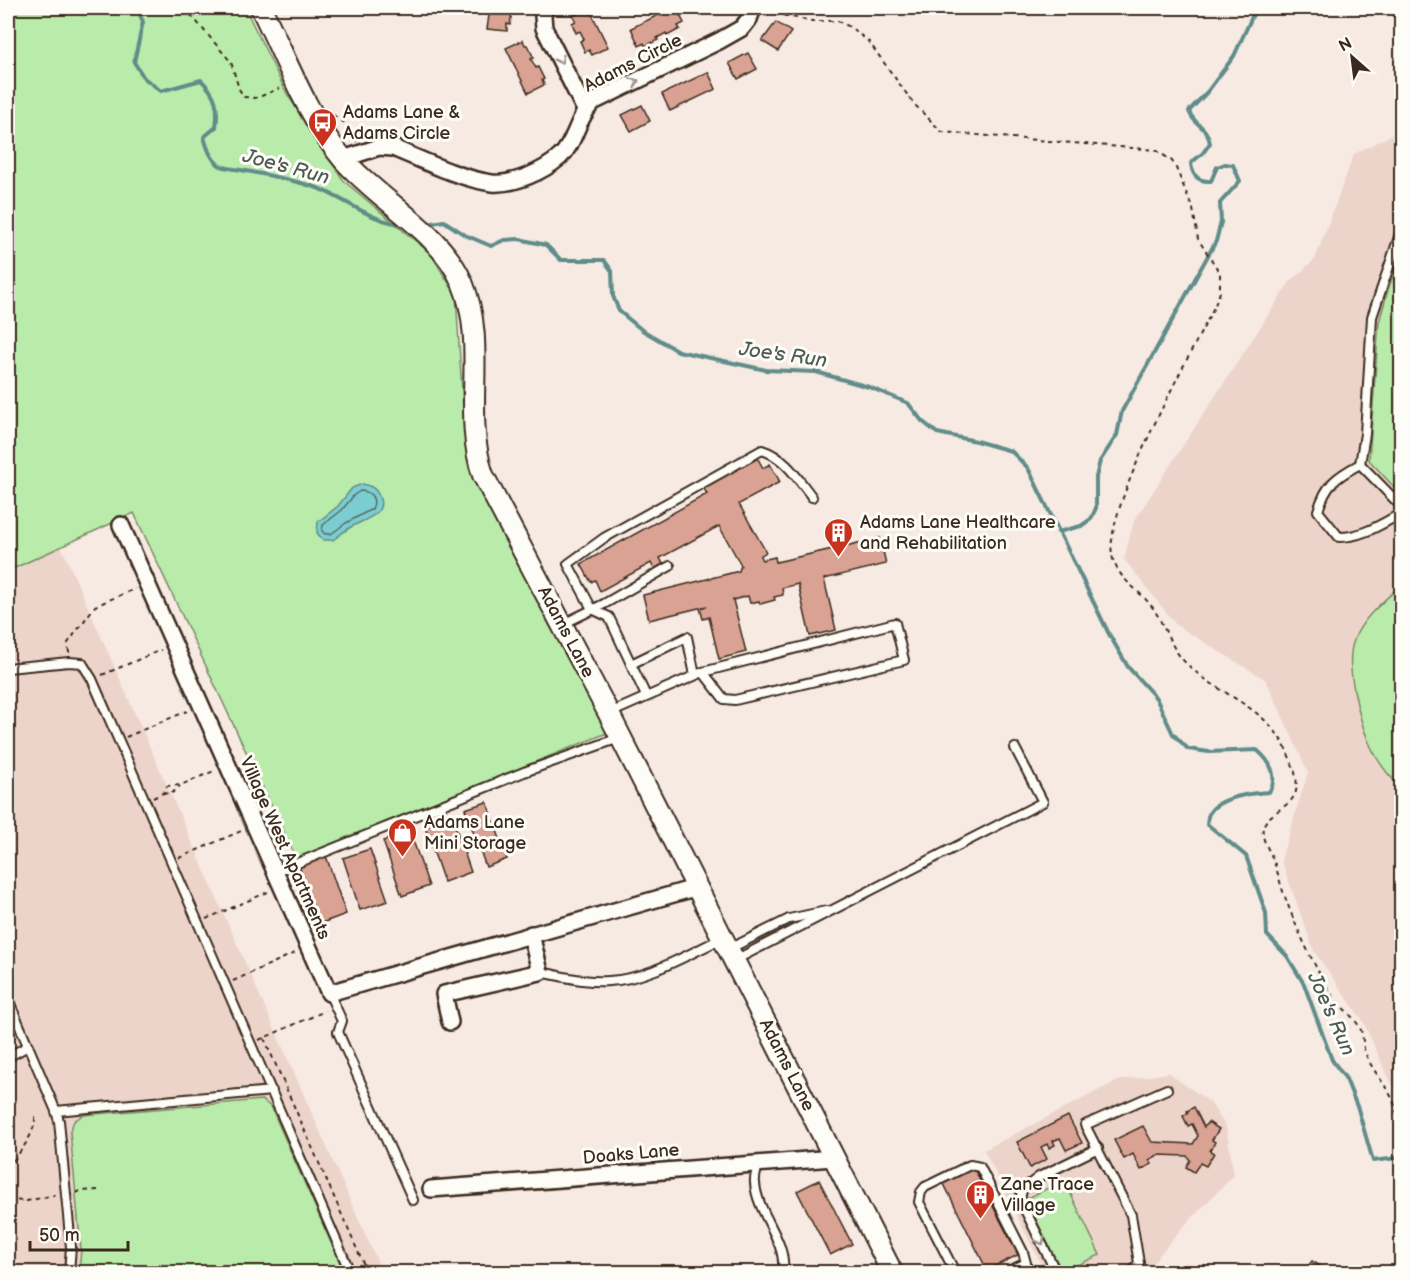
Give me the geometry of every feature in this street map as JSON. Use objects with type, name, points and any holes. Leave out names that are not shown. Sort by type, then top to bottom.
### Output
[{"type":"street","name":"Adams Lane","points":[[261,8],[314,117],[343,159],[421,230],[453,265],[468,300],[473,334],[475,440],[483,475],[698,887],[892,1272]]},
{"type":"street","name":"Adams Circle","points":[[545,8],[544,28],[585,110]]},
{"type":"street","name":"Adams Circle","points":[[343,159],[379,147],[393,148],[475,179],[495,183],[509,181],[536,171],[560,156],[571,142],[585,110],[592,102],[719,41],[742,28],[759,12]]},
{"type":"street","name":"Village West Apartments","points":[[121,525],[332,1000]]},
{"type":"street","points":[[332,1000],[531,934],[698,887]]},
{"type":"street","points":[[450,1022],[444,994],[540,972],[531,934]]},
{"type":"street","name":"Doaks Lane","points":[[431,1189],[833,1158]]},
{"type":"lane","points":[[1360,464],[1365,434],[1372,317],[1401,228]]},
{"type":"lane","points":[[646,696],[609,618],[592,609],[567,564],[604,538],[762,450],[773,453],[783,460],[812,497]]},
{"type":"lane","points":[[1360,464],[1401,507]]},
{"type":"lane","points":[[1360,464],[1337,477],[1323,494],[1318,511],[1339,537],[1352,537],[1369,531],[1401,513]]},
{"type":"lane","points":[[562,625],[670,566]]},
{"type":"lane","points":[[609,714],[704,672],[895,623],[904,660],[735,700],[724,699],[704,672]]},
{"type":"lane","points":[[631,664],[687,638],[695,675]]},
{"type":"lane","points":[[8,668],[69,662],[82,663],[92,679],[350,1272]]},
{"type":"lane","points":[[274,873],[524,772],[620,737]]},
{"type":"lane","points":[[540,972],[607,982],[628,979],[728,950],[834,909],[1042,802],[1015,748]]},
{"type":"lane","points":[[728,950],[789,919],[834,909]]},
{"type":"lane","points":[[8,999],[59,1121],[71,1247],[69,1272]]},
{"type":"lane","points":[[332,1000],[342,1021],[338,1032],[413,1200]]},
{"type":"lane","points":[[8,1021],[17,1020]]},
{"type":"lane","points":[[8,1058],[28,1046]]},
{"type":"lane","points":[[1132,1272],[1139,1263],[1131,1215],[1085,1125],[1167,1089]]},
{"type":"lane","points":[[56,1111],[272,1091]]},
{"type":"lane","points":[[1056,1272],[1020,1200],[1022,1190],[1039,1177],[1098,1148]]},
{"type":"lane","points":[[758,1164],[754,1181],[757,1195],[782,1253],[783,1272]]},
{"type":"lane","points":[[953,1272],[919,1202],[921,1192],[925,1187],[970,1165],[980,1167],[1023,1252],[1026,1263],[1007,1272]]},
{"type":"path","points":[[184,8],[231,62],[239,89],[244,97],[257,98],[286,84]]},
{"type":"path","points":[[759,12],[766,11],[804,20],[838,21],[850,27],[869,42],[914,104],[942,132],[1156,150],[1172,160],[1193,209],[1201,246],[1215,264],[1221,280],[1215,305],[1129,483],[1115,526],[1112,555],[1124,581],[1155,610],[1183,660],[1203,677],[1261,716],[1282,743],[1294,772],[1296,791],[1290,803],[1264,824],[1262,829],[1264,841],[1273,860],[1289,909],[1333,995],[1360,1028],[1365,1053],[1392,1098],[1401,1125]]},
{"type":"path","points":[[329,111],[348,126],[357,143],[366,140]]},
{"type":"path","points":[[69,662],[68,643],[94,606],[147,583]]},
{"type":"path","points":[[92,679],[162,649]]},
{"type":"path","points":[[118,740],[189,710]]},
{"type":"path","points":[[163,793],[167,786],[181,785],[215,771]]},
{"type":"path","points":[[145,801],[163,793],[171,794],[181,785]]},
{"type":"path","points":[[171,862],[242,831]]},
{"type":"path","points":[[198,922],[268,892]]},
{"type":"path","points":[[225,984],[295,953]]},
{"type":"path","points":[[251,1044],[332,1000]]},
{"type":"path","points":[[264,1038],[367,1272]]},
{"type":"path","points":[[8,1168],[32,1131],[36,1120],[35,1113]]},
{"type":"path","points":[[8,1189],[8,1200],[27,1201],[55,1195]]},
{"type":"path","points":[[76,1193],[98,1190]]},
{"type":"shaded area","points":[[1401,130],[1401,1099],[1386,1073],[1363,1021],[1314,951],[1281,860],[1308,772],[1266,680],[1176,625],[1124,559],[1134,521],[1289,283],[1315,259],[1354,154]]},
{"type":"shaded area","points":[[61,546],[382,1272],[8,1272],[8,571]]},
{"type":"shaded area","points":[[1168,1073],[1210,1102],[1226,1127],[1234,1175],[1179,1231],[1146,1272],[1045,1272],[984,1150],[1117,1081]]},
{"type":"green space","points":[[8,8],[245,8],[287,94],[344,181],[431,254],[456,295],[465,441],[474,478],[516,554],[607,733],[296,858],[134,513],[8,571]]},
{"type":"green space","points":[[1401,255],[1401,492],[1369,460],[1379,322]]},
{"type":"green space","points":[[1401,585],[1401,787],[1382,766],[1369,743],[1357,704],[1351,659],[1352,646],[1362,624]]},
{"type":"green space","points":[[262,1100],[271,1107],[344,1272],[79,1272],[81,1250],[70,1131],[74,1121],[83,1115]]},
{"type":"green space","points":[[1064,1180],[1100,1255],[1062,1272],[1026,1199]]},
{"type":"water","points":[[362,484],[372,487],[377,492],[381,501],[378,511],[333,540],[323,540],[317,533],[318,522],[338,506],[352,488]]},
{"type":"building","points":[[490,8],[509,8],[512,12],[507,31],[487,29]]},
{"type":"building","points":[[589,8],[608,47],[592,55],[589,50],[585,52],[580,41],[584,39],[580,31],[576,33],[572,23],[576,21],[573,16]]},
{"type":"building","points":[[676,8],[684,23],[678,26],[680,29],[667,36],[666,33],[645,46],[644,43],[639,46],[631,28]]},
{"type":"building","points":[[776,22],[791,32],[778,51],[762,41]]},
{"type":"building","points":[[523,40],[534,58],[531,59],[544,79],[542,80],[544,85],[528,93],[506,48]]},
{"type":"building","points":[[748,53],[757,69],[738,79],[729,63]]},
{"type":"building","points":[[708,72],[716,89],[670,111],[662,94]]},
{"type":"building","points":[[642,105],[650,121],[631,131],[622,115]]},
{"type":"building","name":"Adams Lane Healthcare and Rehabilitation","points":[[757,457],[763,468],[770,464],[780,482],[739,504],[766,552],[760,556],[762,560],[775,557],[776,562],[880,538],[886,564],[824,579],[836,630],[810,636],[798,584],[782,588],[783,595],[760,604],[759,601],[750,603],[748,596],[733,600],[746,652],[719,659],[709,617],[703,619],[700,608],[707,606],[649,620],[643,595],[739,571],[741,565],[719,526],[660,558],[663,564],[654,569],[651,563],[600,591],[595,580],[591,582],[581,564],[707,494],[703,487]]},
{"type":"building","points":[[487,802],[507,859],[486,867],[465,809]]},
{"type":"building","points":[[452,817],[471,872],[444,882],[425,827]]},
{"type":"building","points":[[410,832],[429,886],[402,896],[383,841]]},
{"type":"building","points":[[370,849],[388,901],[360,910],[343,858]]},
{"type":"building","points":[[326,856],[346,914],[319,924],[299,866]]},
{"type":"building","points":[[1194,1107],[1204,1127],[1208,1122],[1219,1129],[1212,1140],[1215,1142],[1210,1151],[1214,1153],[1206,1166],[1200,1163],[1194,1172],[1186,1167],[1190,1160],[1187,1156],[1158,1155],[1149,1160],[1152,1164],[1141,1170],[1133,1154],[1124,1159],[1114,1140],[1143,1126],[1152,1142],[1193,1144],[1198,1136],[1192,1124],[1188,1126],[1183,1116]]},
{"type":"building","points":[[1068,1116],[1082,1143],[1066,1150],[1060,1138],[1053,1141],[1055,1145],[1049,1148],[1047,1144],[1041,1147],[1047,1159],[1030,1168],[1017,1142]]},
{"type":"building","name":"Zane Trace Village","points":[[973,1167],[1018,1255],[987,1270],[943,1182]]},
{"type":"building","points":[[819,1180],[852,1244],[830,1255],[797,1191]]},
{"type":"building","points":[[1312,1261],[1325,1269],[1323,1272],[1304,1272]]},
{"type":"building","points":[[1296,1267],[1304,1272],[1293,1272]]},
{"type":"waterway","name":"Joe's Run","points":[[131,8],[138,10],[143,22],[134,62],[144,78],[161,91],[201,80],[210,90],[217,107],[216,127],[204,137],[211,156],[219,165],[315,187],[381,220],[404,224]]},
{"type":"waterway","points":[[1058,532],[1081,526],[1091,519],[1096,508],[1096,477],[1100,461],[1117,435],[1122,411],[1216,241],[1221,222],[1220,203],[1240,181],[1233,165],[1225,164],[1217,167],[1211,181],[1199,179],[1194,174],[1191,163],[1203,153],[1210,143],[1206,133],[1189,111],[1208,91],[1234,56],[1256,8]]},
{"type":"waterway","name":"Joe's Run","points":[[427,224],[444,221],[465,235],[491,246],[504,240],[519,239],[546,245],[561,260],[604,260],[612,271],[613,296],[619,311],[642,330],[678,351],[766,370],[816,372],[869,387],[908,403],[922,421],[937,433],[1011,451],[1028,468],[1109,634],[1128,667],[1156,698],[1173,734],[1188,749],[1209,752],[1257,750],[1272,769],[1273,780],[1269,792],[1254,793],[1227,800],[1213,808],[1208,816],[1207,824],[1246,856],[1266,913],[1267,935],[1287,956],[1304,984],[1332,1060],[1346,1079],[1358,1109],[1373,1161],[1397,1158],[1402,1162]]},
{"type":"place","name":"Adams Lane & Adams Circle","points":[[322,148]]},
{"type":"place","name":"Adams Lane Healthcare and Rehabilitation","points":[[839,558]]},
{"type":"place","name":"Adams Lane Mini Storage","points":[[403,858]]},
{"type":"place","name":"Zane Trace Village","points":[[980,1220]]}]
